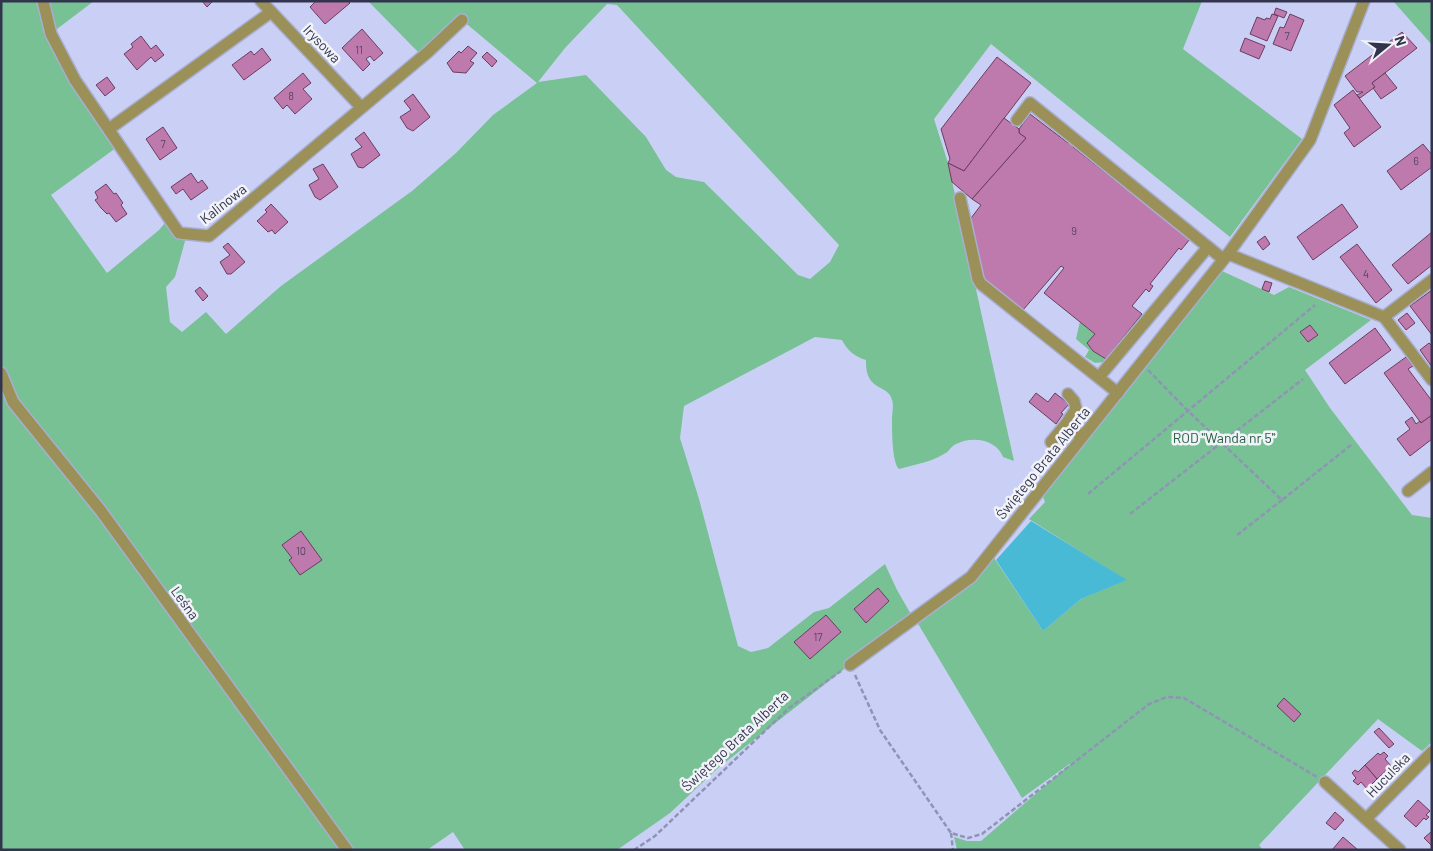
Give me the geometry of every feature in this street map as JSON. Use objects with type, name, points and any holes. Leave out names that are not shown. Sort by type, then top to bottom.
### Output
[{"type":"street","name":"Kalinowa","points":[[43,1],[51,34],[75,80],[179,233],[210,236],[428,52],[462,20]]},
{"type":"street","name":"Irysowa","points":[[262,1],[270,12],[361,107]]},
{"type":"street","name":"Świętego Brata Alberta","points":[[850,665],[971,577],[1226,256],[1310,140],[1364,1]]},
{"type":"street","points":[[109,129],[270,12]]},
{"type":"street","points":[[1017,120],[1030,103],[1208,247],[1226,256],[1384,317],[1432,380]]},
{"type":"street","points":[[960,198],[978,279],[981,284],[1118,392]]},
{"type":"street","points":[[1099,377],[1208,247]]},
{"type":"street","points":[[1384,317],[1432,280]]},
{"type":"street","name":"Leśna","points":[[1,374],[13,402],[100,511],[347,850]]},
{"type":"street","points":[[1052,442],[1076,408],[1075,403],[1068,394]]},
{"type":"street","points":[[1066,424],[1082,437]]},
{"type":"street","points":[[1408,491],[1432,472]]},
{"type":"street","name":"Huculska","points":[[1366,819],[1432,752]]},
{"type":"street","name":"Huculska","points":[[1325,782],[1400,850]]},
{"type":"path","points":[[1088,494],[1315,305]]},
{"type":"path","points":[[1142,364],[1187,410],[1282,500]]},
{"type":"path","points":[[1130,514],[1303,379]]},
{"type":"path","points":[[1237,536],[1351,445]]},
{"type":"path","points":[[850,665],[880,730],[951,833],[953,850]]},
{"type":"path","name":"Świętego Brata Alberta","points":[[634,850],[655,836],[789,708],[850,665]]},
{"type":"path","points":[[951,833],[968,838],[982,834],[1149,704],[1167,697],[1184,698],[1325,782]]},
{"type":"green space","points":[[1,1],[94,1],[53,32],[75,80],[120,145],[51,195],[107,273],[159,230],[169,218],[187,234],[175,277],[166,287],[170,322],[182,332],[206,312],[226,334],[281,286],[412,191],[456,153],[493,115],[537,83],[462,20],[423,57],[368,1],[1202,1],[1183,49],[1302,139],[1230,237],[991,44],[934,119],[948,163],[1014,461],[1003,457],[995,446],[989,443],[969,440],[954,445],[946,453],[934,459],[899,469],[894,453],[892,431],[893,404],[890,395],[869,378],[866,360],[852,353],[842,340],[815,337],[684,406],[680,438],[699,499],[738,646],[751,652],[768,648],[814,612],[829,608],[885,564],[912,616],[718,768],[670,813],[617,850],[465,850],[453,832],[427,850],[1,850]],"holes":[[[607,4],[617,5],[839,245],[830,262],[810,279],[798,275],[704,182],[676,177],[666,170],[646,137],[586,75],[538,82],[565,48]]]},
{"type":"green space","points":[[1393,1],[1432,1],[1432,45]]},
{"type":"green space","name":"ROD \"Wanda nr 5\"","points":[[1222,271],[1274,295],[1289,287],[1371,320],[1305,370],[1330,408],[1412,515],[1432,518],[1432,742],[1422,751],[1378,719],[1259,845],[1263,850],[957,850],[954,837],[967,841],[981,841],[1075,760],[1022,798],[917,622],[994,558],[1043,631],[1081,599],[1126,580],[1029,519],[1045,502],[1043,497],[1050,487]]},
{"type":"green space","points":[[1142,314],[1145,315],[1105,362],[1095,363],[1085,357],[1089,350],[1076,339],[1080,321],[1095,334],[1087,343],[1093,351],[1106,359]]},
{"type":"water","points":[[1031,521],[1127,580],[1081,599],[1043,631],[996,560]]},
{"type":"building","points":[[202,1],[213,1],[207,7]]},
{"type":"building","points":[[316,1],[348,1],[350,3],[325,24],[310,7]]},
{"type":"building","points":[[1276,8],[1287,12],[1284,18],[1274,14]]},
{"type":"building","points":[[1272,14],[1278,16],[1267,41],[1250,34],[1257,17],[1265,20],[1266,18],[1270,19]]},
{"type":"building","points":[[1290,14],[1304,20],[1291,51],[1273,44],[1280,27],[1284,28]]},
{"type":"building","points":[[362,29],[383,53],[374,61],[370,56],[366,59],[370,64],[363,71],[342,48]]},
{"type":"building","points":[[1402,32],[1417,48],[1372,83],[1375,87],[1360,98],[1357,95],[1363,92],[1357,92],[1345,76]]},
{"type":"building","points":[[141,36],[151,49],[156,45],[164,55],[155,62],[151,57],[137,70],[124,54],[133,47],[131,44]]},
{"type":"building","points":[[1245,38],[1265,46],[1259,59],[1240,51]]},
{"type":"building","points":[[468,46],[477,53],[470,61],[474,63],[466,73],[453,72],[447,63],[459,51],[461,53]]},
{"type":"building","points":[[262,48],[271,60],[244,80],[232,65],[251,51],[254,55]]},
{"type":"building","points":[[487,52],[497,61],[492,67],[482,57]]},
{"type":"building","points":[[997,57],[1031,83],[964,171],[948,163],[950,159],[941,129]]},
{"type":"building","points":[[303,73],[311,83],[303,89],[312,99],[295,114],[287,105],[283,109],[274,98]]},
{"type":"building","points":[[1385,73],[1397,88],[1381,99],[1373,88],[1375,87],[1372,83]]},
{"type":"building","points":[[107,77],[115,88],[105,96],[96,85]]},
{"type":"building","points":[[1353,90],[1381,127],[1354,147],[1344,133],[1350,128],[1334,105]]},
{"type":"building","points":[[413,94],[430,117],[413,131],[407,128],[400,117],[411,110],[404,101]]},
{"type":"building","points":[[1030,114],[1068,143],[1070,141],[1074,145],[1073,147],[1190,239],[1181,250],[1179,248],[1150,284],[1153,286],[1149,292],[1146,289],[1132,306],[1142,314],[1106,359],[1093,351],[1087,343],[1095,334],[1044,293],[1064,268],[1061,266],[1023,310],[980,275],[968,222],[981,205],[972,199],[1026,138],[1019,133],[1019,129]]},
{"type":"building","points":[[1004,118],[1019,129],[1019,133],[1026,138],[972,199],[952,182],[948,163],[964,171]]},
{"type":"building","points":[[163,127],[177,148],[160,160],[146,139]]},
{"type":"building","points":[[364,132],[380,155],[363,168],[358,167],[351,154],[362,147],[355,139]]},
{"type":"building","points":[[1423,144],[1432,155],[1432,167],[1401,190],[1387,171]]},
{"type":"building","points":[[323,164],[338,187],[320,200],[315,197],[309,185],[319,179],[313,169]]},
{"type":"building","points":[[191,173],[198,183],[202,180],[208,188],[191,200],[183,189],[176,194],[171,187]]},
{"type":"building","points":[[106,184],[123,203],[121,205],[127,214],[116,222],[95,200],[98,198],[95,192]]},
{"type":"building","points":[[271,204],[288,222],[275,234],[272,230],[268,232],[257,221],[267,212],[265,210]]},
{"type":"building","points":[[1342,204],[1358,227],[1313,260],[1297,237]]},
{"type":"building","points":[[1432,232],[1432,265],[1408,284],[1392,265]]},
{"type":"building","points":[[1265,236],[1270,244],[1263,250],[1257,242]]},
{"type":"building","points":[[228,243],[245,262],[231,274],[227,274],[220,262],[230,255],[223,247]]},
{"type":"building","points":[[1357,244],[1392,290],[1376,303],[1340,257]]},
{"type":"building","points":[[1265,281],[1272,283],[1269,292],[1262,289]]},
{"type":"building","points":[[200,287],[208,296],[203,301],[195,291]]},
{"type":"building","points":[[1432,290],[1432,335],[1410,306]]},
{"type":"building","points":[[1407,313],[1415,323],[1406,330],[1398,320]]},
{"type":"building","points":[[1310,325],[1318,335],[1308,342],[1300,332]]},
{"type":"building","points":[[1375,328],[1391,350],[1345,384],[1329,363]]},
{"type":"building","points":[[1429,343],[1432,346],[1432,367],[1420,350]]},
{"type":"building","points":[[1406,357],[1413,366],[1408,369],[1432,401],[1432,415],[1421,423],[1384,373]]},
{"type":"building","points":[[1036,393],[1048,402],[1055,393],[1069,404],[1061,413],[1063,414],[1056,424],[1029,402]]},
{"type":"building","points":[[1432,415],[1432,439],[1410,456],[1397,439],[1410,429],[1405,422],[1412,417],[1416,424],[1420,421],[1421,423]]},
{"type":"building","points":[[301,531],[322,560],[300,575],[289,560],[292,558],[282,545]]},
{"type":"building","points":[[878,588],[889,601],[866,623],[854,609]]},
{"type":"building","points":[[826,615],[841,632],[810,659],[794,642]]},
{"type":"building","points":[[1284,698],[1301,714],[1294,722],[1277,706]]},
{"type":"building","points":[[1379,728],[1394,744],[1389,748],[1374,732]]},
{"type":"building","points":[[1384,752],[1388,756],[1385,759],[1391,766],[1377,779],[1365,765],[1378,753],[1380,755]]},
{"type":"building","points":[[1365,765],[1377,779],[1367,789],[1361,782],[1358,785],[1353,781],[1356,778],[1352,773],[1355,770],[1358,772]]},
{"type":"building","points":[[1418,800],[1430,811],[1426,815],[1429,817],[1426,820],[1424,818],[1416,827],[1404,816]]},
{"type":"building","points":[[1335,812],[1344,820],[1335,830],[1326,823]]},
{"type":"building","points":[[1432,831],[1432,846],[1424,838]]},
{"type":"building","points":[[1343,837],[1358,850],[1332,850]]}]
